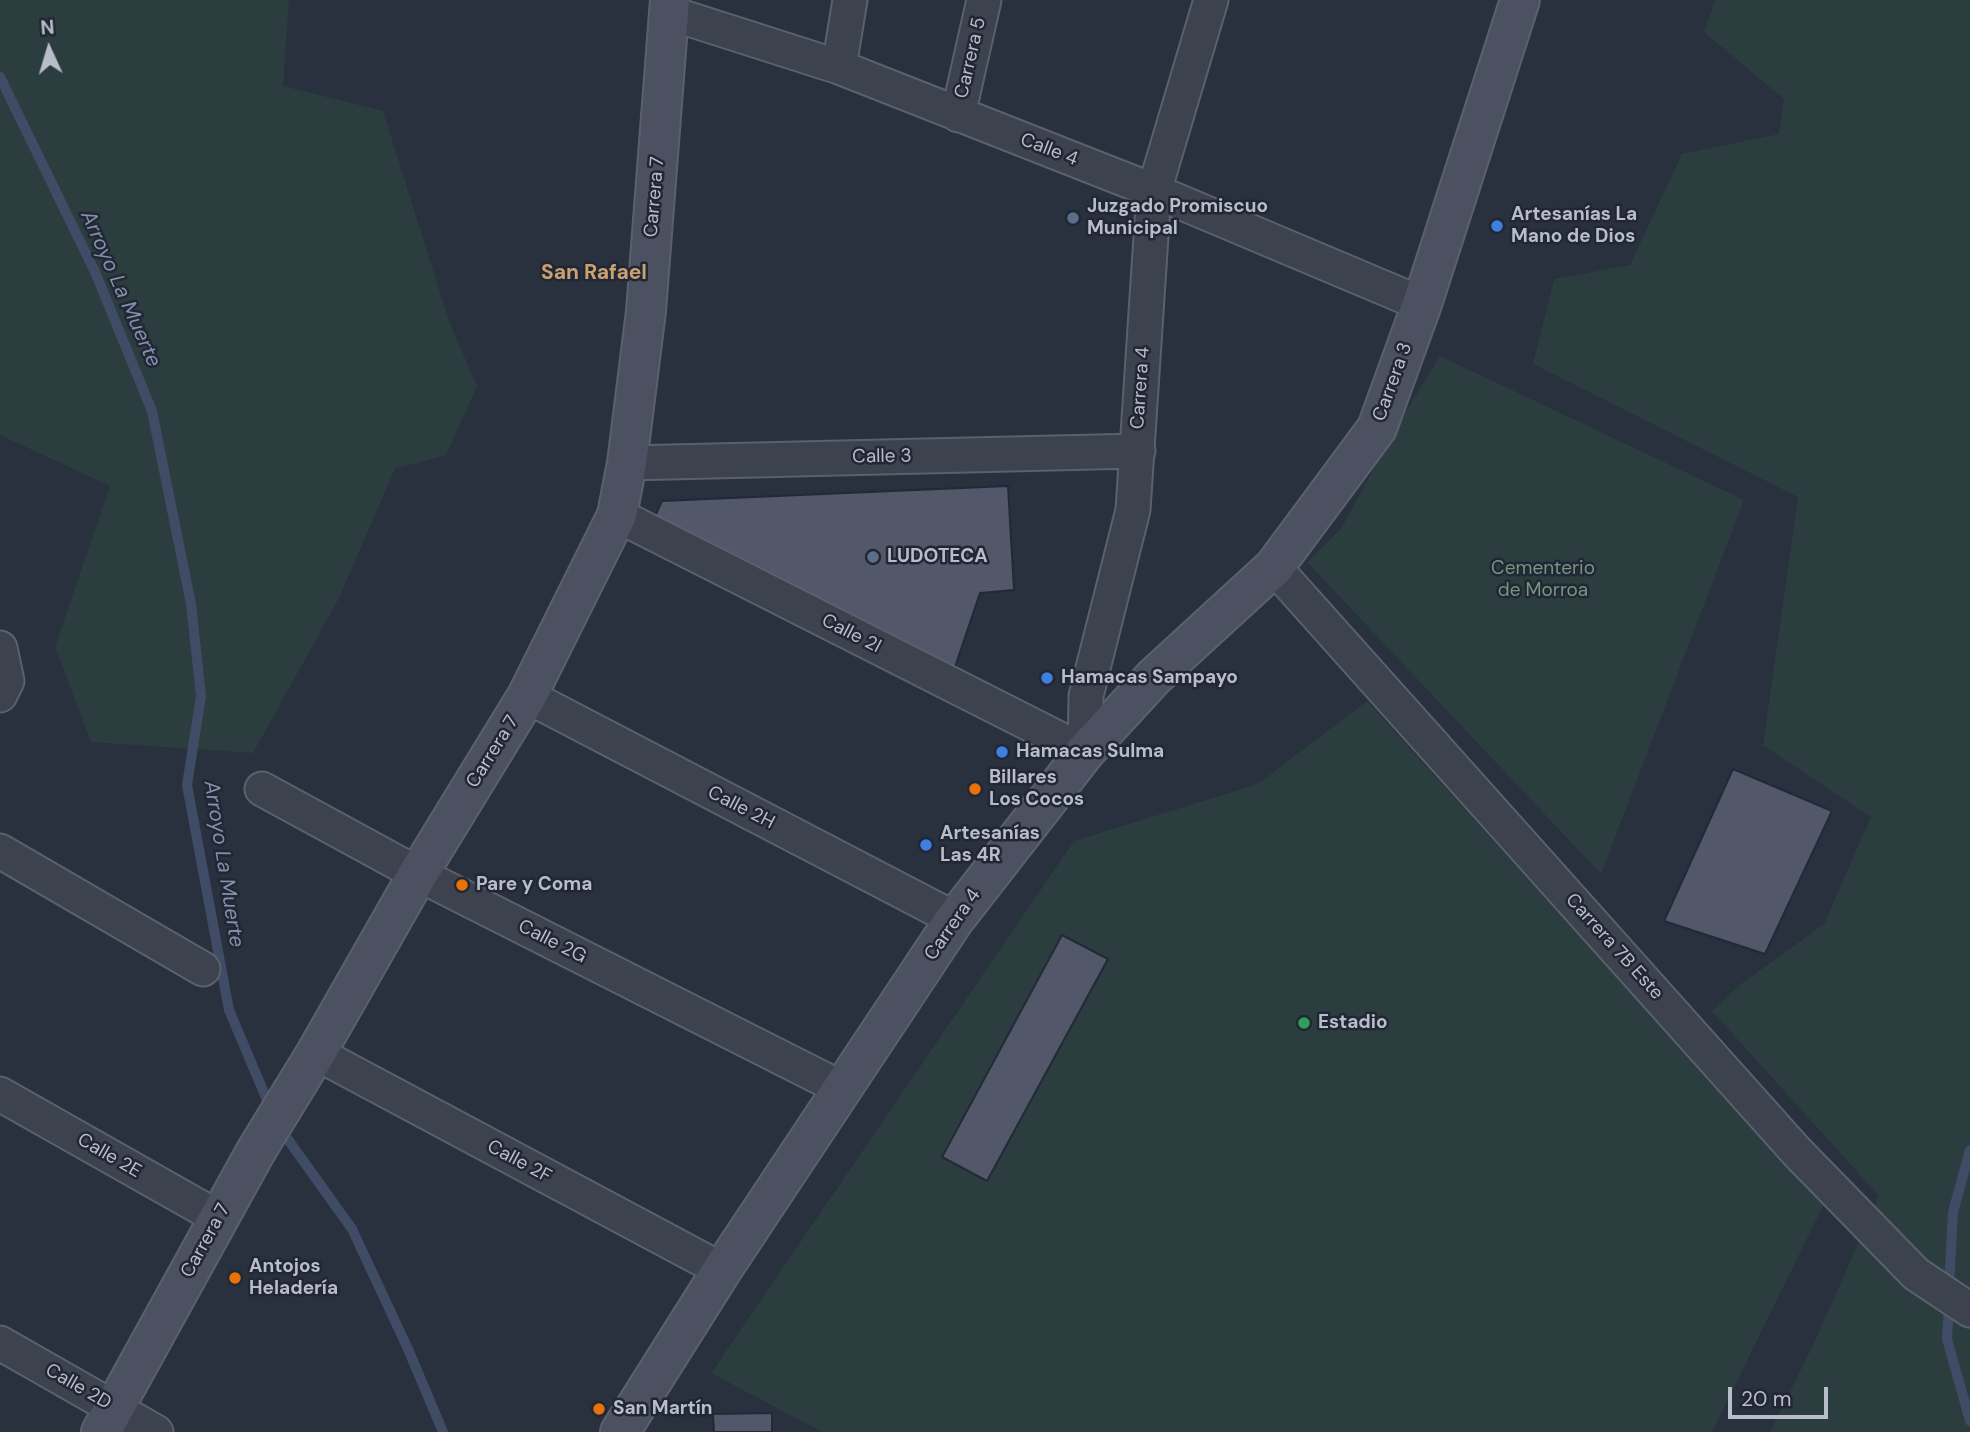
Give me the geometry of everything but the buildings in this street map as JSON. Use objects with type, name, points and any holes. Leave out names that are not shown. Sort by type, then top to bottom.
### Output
[{"type":"street","points":[[839,67],[850,0]]},
{"type":"street","name":"Carrera 5","points":[[958,115],[984,0]]},
{"type":"street","name":"Carrera 4","points":[[620,1432],[722,1270],[955,919],[1085,752],[1086,696],[1133,510],[1154,191],[1211,0]]},
{"type":"street","name":"Carrera 3","points":[[1085,752],[1154,677],[1274,567],[1377,428],[1422,304],[1520,0]]},
{"type":"street","name":"Calle 4","points":[[670,6],[839,67],[1154,191],[1422,304]]},
{"type":"street","name":"Carrera 7","points":[[108,1420],[269,1130],[418,874],[527,696],[617,515],[627,463],[646,311],[670,6]]},
{"type":"street","name":"Calle 3","points":[[627,463],[1138,451]]},
{"type":"street","name":"Calle 2I","points":[[617,515],[1085,752]]},
{"type":"street","name":"Carrera 7B Este","points":[[1274,567],[1788,1142],[1916,1274],[1970,1310]]},
{"type":"street","points":[[0,648],[8,681],[0,695]]},
{"type":"street","name":"Calle 2H","points":[[527,696],[955,919]]},
{"type":"street","name":"Calle 2G","points":[[262,789],[418,874],[843,1089]]},
{"type":"street","points":[[0,851],[203,969]]},
{"type":"street","name":"Calle 2F","points":[[316,1053],[722,1270]]},
{"type":"street","name":"Calle 2E","points":[[0,1094],[219,1218]]},
{"type":"street","name":"Calle 2D","points":[[0,1343],[108,1420],[156,1432]]},
{"type":"green space","points":[[0,0],[289,0],[283,86],[383,111],[449,321],[477,386],[446,455],[395,469],[338,600],[253,753],[91,742],[55,647],[110,486],[0,435]]},
{"type":"green space","points":[[1715,0],[1970,0],[1970,1432],[1770,1432],[1815,1341],[1879,1196],[1712,1011],[1741,984],[1824,924],[1871,817],[1763,745],[1798,497],[1533,364],[1554,279],[1630,265],[1682,154],[1779,134],[1784,99],[1704,32]]},
{"type":"green space","name":"Cementerio de Morroa","points":[[1440,356],[1744,500],[1601,874],[1307,562],[1341,529],[1396,428]]},
{"type":"green space","name":"Estadio","points":[[1367,701],[1823,1206],[1712,1432],[822,1432],[711,1373],[1074,841],[1258,784]]},
{"type":"waterway","name":"Arroyo La Muerte","points":[[0,77],[95,272],[152,411],[191,604],[201,696],[187,785],[229,1010],[270,1107]]},
{"type":"waterway","name":"Arroyo La Muerte","points":[[279,1127],[352,1229],[443,1432]]},
{"type":"waterway","points":[[1949,1287],[1953,1212],[1970,1150]]},
{"type":"waterway","points":[[1949,1305],[1947,1339],[1970,1421]]},
{"type":"place","name":"Juzgado Promiscuo Municipal","points":[[1073,218]]},
{"type":"place","name":"Artesanías La Mano de Dios","points":[[1497,226]]},
{"type":"place","name":"LUDOTECA","points":[[873,557]]},
{"type":"place","name":"Hamacas Sampayo","points":[[1047,678]]},
{"type":"place","name":"Hamacas Sulma","points":[[1002,752]]},
{"type":"place","name":"Billares Los Cocos","points":[[975,789]]},
{"type":"place","name":"Artesanías Las 4R","points":[[926,845]]},
{"type":"place","name":"Pare y Coma","points":[[462,885]]},
{"type":"place","name":"Estadio","points":[[1304,1023]]},
{"type":"place","name":"Antojos Heladería","points":[[235,1278]]},
{"type":"place","name":"San Martín","points":[[599,1409]]},
{"type":"district","name":"San Rafael","points":[[594,273]]}]
